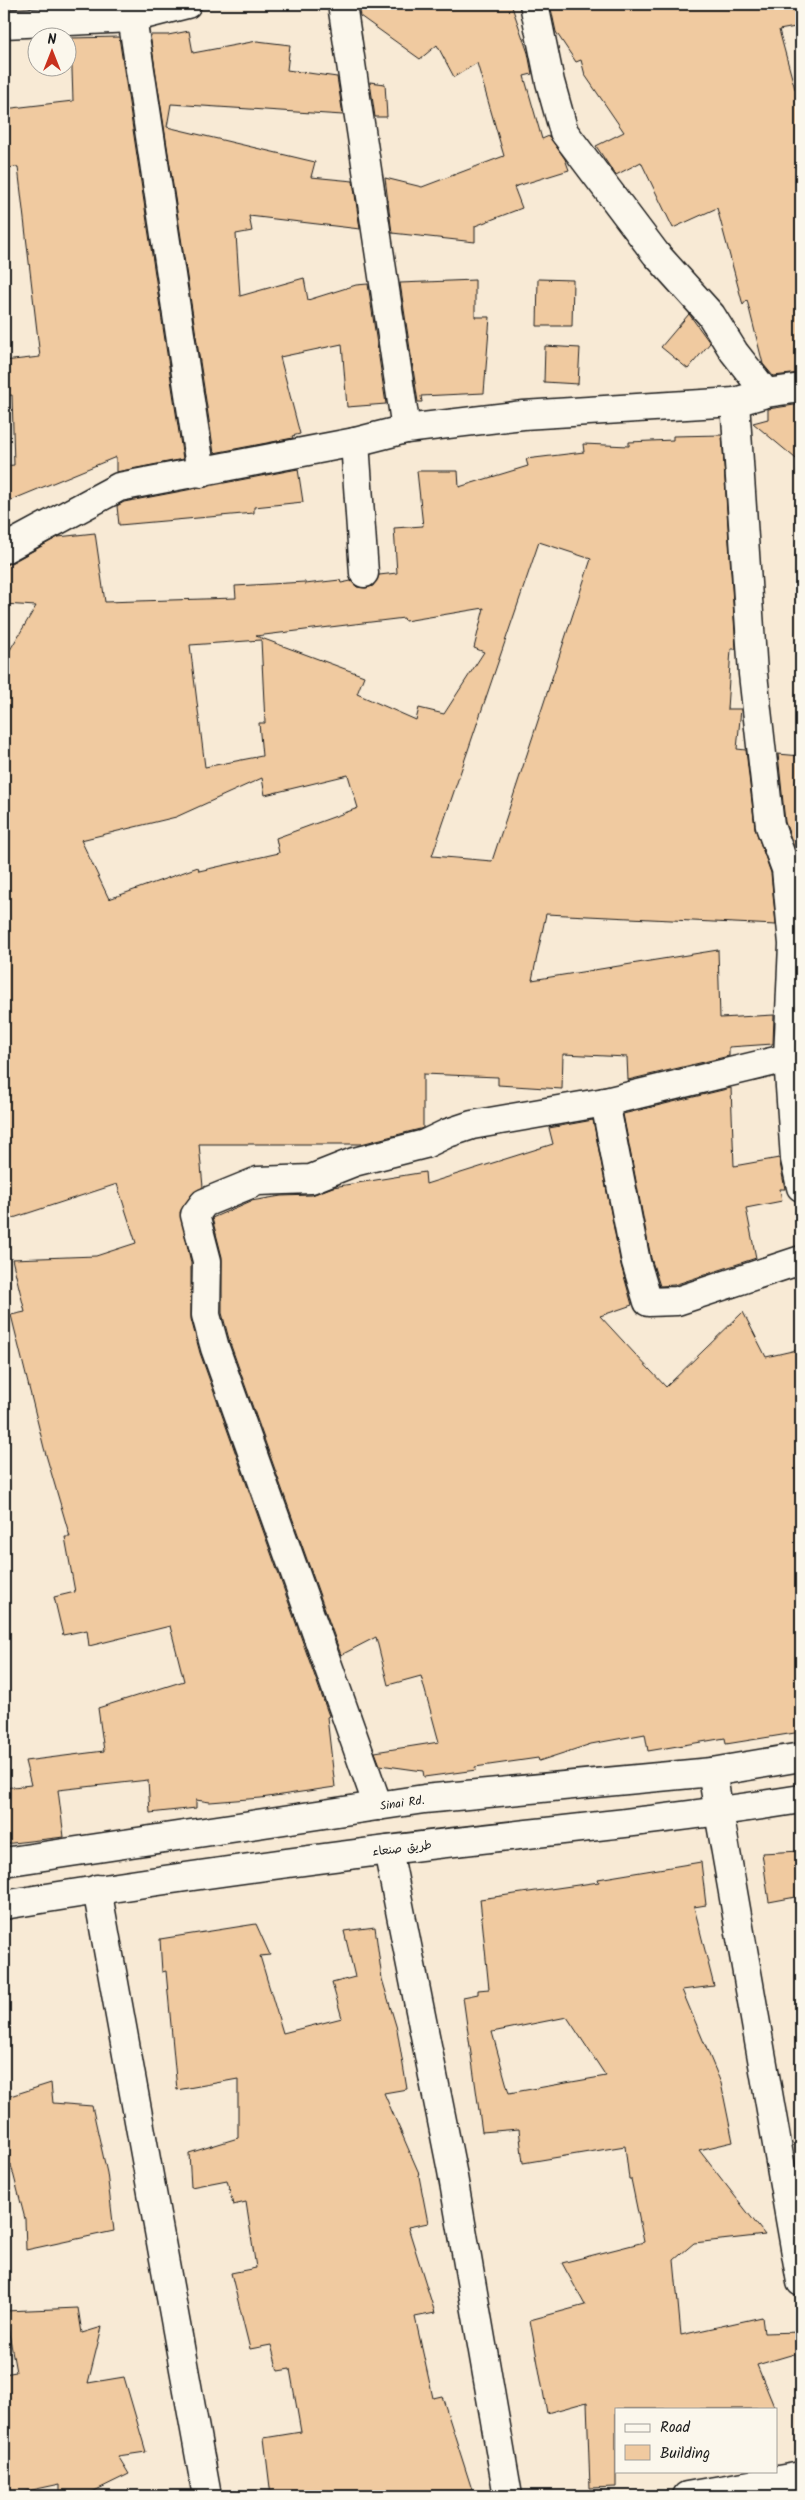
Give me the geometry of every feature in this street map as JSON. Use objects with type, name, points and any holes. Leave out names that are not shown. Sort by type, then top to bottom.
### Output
[{"type":"street","points":[[4,24],[186,4]]},
{"type":"street","points":[[342,4],[406,429]]},
{"type":"street","points":[[534,4],[550,82],[564,132],[656,254],[711,315],[734,352],[766,393]]},
{"type":"street","points":[[131,11],[201,473]]},
{"type":"street","points":[[4,550],[119,488],[355,442],[406,429],[523,415],[735,402],[766,393],[801,388]]},
{"type":"street","points":[[735,402],[754,684],[770,826],[786,870],[793,944],[795,1159],[801,1187]]},
{"type":"street","points":[[355,442],[364,573]]},
{"type":"street","points":[[378,1806],[215,1348],[206,1315],[207,1262],[195,1215],[204,1203],[258,1181],[311,1179],[354,1162],[426,1144],[448,1133],[472,1125],[605,1102],[795,1057]]},
{"type":"street","points":[[605,1102],[636,1262],[648,1302],[677,1301],[801,1260]]},
{"type":"street","name":"Sinai Rd.","points":[[4,1862],[424,1799],[712,1772],[801,1757]]},
{"type":"street","points":[[712,1772],[801,2282]]},
{"type":"street","name":"طريق صنعاء","points":[[4,1905],[97,1889],[388,1850],[720,1812],[801,1799]]},
{"type":"street","points":[[388,1850],[452,2171],[508,2496]]},
{"type":"street","points":[[97,1889],[207,2496]]},
{"type":"street","points":[[686,2496],[764,2490],[801,2476]]},
{"type":"building","points":[[358,4],[511,4],[528,53],[532,74],[524,76],[542,139],[549,136],[565,159],[569,170],[514,187],[522,208],[475,226],[475,242],[392,233],[385,178],[422,187],[504,156],[477,63],[454,77],[437,45],[420,59],[360,16]]},
{"type":"building","points":[[550,4],[801,4],[801,26],[779,30],[795,89],[801,94],[801,373],[773,376],[763,364],[747,300],[743,305],[717,208],[673,228],[641,162],[616,175],[610,167],[596,146],[624,132],[585,75],[581,60],[576,62],[556,32]]},
{"type":"building","points":[[189,31],[193,53],[257,41],[290,45],[287,70],[337,77],[343,115],[171,104],[167,127],[315,162],[311,177],[353,181],[360,229],[249,216],[252,231],[236,234],[240,296],[304,278],[308,300],[356,285],[368,284],[386,404],[347,407],[342,344],[280,357],[300,434],[292,436],[293,438],[214,453],[150,35],[168,35]]},
{"type":"building","points":[[119,37],[183,459],[116,472],[116,457],[9,501],[4,466],[14,465],[12,395],[4,396],[4,361],[40,357],[18,167],[4,168],[4,109],[73,101],[72,78],[78,78],[78,38]]},
{"type":"building","points":[[370,82],[385,84],[387,117],[375,117]]},
{"type":"building","points":[[538,279],[573,280],[572,326],[537,326]]},
{"type":"building","points":[[475,280],[475,317],[490,317],[484,393],[421,396],[422,402],[418,402],[400,283]]},
{"type":"building","points":[[689,314],[710,343],[688,369],[661,347]]},
{"type":"building","points":[[545,346],[580,348],[578,384],[544,382]]},
{"type":"building","points":[[801,404],[801,463],[753,423],[768,419],[768,409]]},
{"type":"building","points":[[722,435],[736,649],[731,649],[727,709],[741,709],[737,749],[746,750],[755,828],[771,873],[776,925],[546,914],[532,980],[718,950],[720,1018],[774,1015],[773,1044],[729,1047],[729,1056],[628,1080],[627,1057],[563,1054],[562,1089],[498,1085],[498,1077],[423,1074],[423,1128],[420,1129],[361,1144],[199,1144],[203,1187],[192,1194],[180,1212],[191,1263],[191,1319],[200,1353],[329,1716],[327,1717],[335,1787],[261,1798],[210,1802],[196,1800],[196,1808],[150,1813],[148,1780],[58,1790],[64,1837],[4,1844],[4,1788],[31,1785],[25,1761],[104,1751],[98,1708],[184,1681],[170,1626],[89,1646],[87,1630],[63,1635],[54,1597],[75,1592],[65,1537],[70,1537],[44,1448],[11,1315],[25,1312],[12,1259],[96,1256],[136,1243],[117,1184],[4,1221],[4,660],[36,606],[4,604],[4,565],[58,537],[95,533],[105,602],[236,598],[235,586],[305,582],[305,584],[340,580],[341,583],[351,581],[357,587],[366,588],[373,586],[379,575],[397,573],[394,528],[423,526],[417,471],[458,471],[459,487],[528,466],[526,459],[584,452],[583,444],[629,446],[629,442],[673,440],[673,436]],"holes":[[[539,542],[591,559],[492,861],[432,856]],[[484,608],[474,648],[484,652],[444,714],[419,708],[416,720],[357,694],[364,676],[256,636],[404,618],[405,621]],[[261,640],[265,723],[259,723],[262,756],[205,767],[190,645]],[[348,775],[358,808],[276,838],[279,853],[199,871],[198,867],[109,899],[81,840],[176,817],[262,778],[265,795]]]},
{"type":"building","points":[[298,469],[303,502],[254,507],[254,513],[119,525],[117,506],[124,502]]},
{"type":"building","points":[[778,754],[801,756],[801,866],[785,822]]},
{"type":"building","points":[[731,1088],[734,1166],[779,1158],[785,1189],[780,1189],[782,1201],[746,1208],[756,1258],[674,1285],[660,1286],[651,1258],[623,1114]]},
{"type":"building","points":[[593,1120],[621,1265],[632,1305],[600,1316],[666,1387],[743,1312],[766,1357],[801,1349],[801,1732],[726,1744],[725,1738],[648,1751],[645,1734],[591,1744],[539,1761],[538,1758],[475,1767],[476,1770],[424,1777],[423,1771],[380,1765],[375,1752],[439,1742],[421,1676],[388,1685],[376,1637],[341,1655],[230,1343],[222,1313],[222,1257],[212,1218],[251,1201],[281,1196],[312,1195],[333,1187],[425,1172],[426,1184],[553,1144],[549,1128]]},
{"type":"building","points":[[801,1851],[801,1896],[769,1902],[762,1853]]},
{"type":"building","points":[[701,1862],[706,1905],[694,1907],[714,1986],[682,1990],[721,2083],[733,2142],[699,2150],[765,2235],[694,2243],[674,2260],[681,2335],[762,2317],[764,2333],[801,2332],[801,2352],[757,2365],[775,2408],[615,2408],[616,2487],[590,2488],[587,2402],[547,2413],[530,2320],[585,2305],[562,2263],[644,2242],[631,2179],[629,2179],[625,2146],[523,2163],[519,2129],[482,2132],[463,1997],[478,1994],[478,1990],[489,1989],[480,1899],[599,1882],[598,1879]],"holes":[[[567,2017],[606,2076],[509,2093],[492,2032]]]},
{"type":"building","points":[[256,1924],[270,1955],[260,1956],[283,2033],[342,2018],[332,1983],[355,1977],[344,1931],[375,1927],[382,1979],[397,2029],[407,2089],[384,2093],[418,2171],[428,2223],[408,2227],[435,2313],[415,2317],[433,2398],[442,2396],[474,2496],[271,2496],[264,2438],[301,2432],[290,2369],[278,2371],[271,2345],[250,2349],[231,2273],[256,2268],[246,2202],[233,2205],[227,2180],[191,2187],[189,2153],[238,2138],[238,2079],[177,2090],[166,1971],[162,1972],[160,1939]]},
{"type":"building","points":[[51,2083],[53,2103],[92,2106],[107,2173],[114,2231],[26,2250],[25,2219],[11,2165],[4,2167],[4,2098]]},
{"type":"building","points":[[78,2308],[82,2333],[102,2327],[88,2383],[124,2377],[146,2452],[118,2456],[129,2474],[84,2496],[60,2496],[60,2484],[4,2496],[4,2374],[16,2372],[5,2311]]}]
